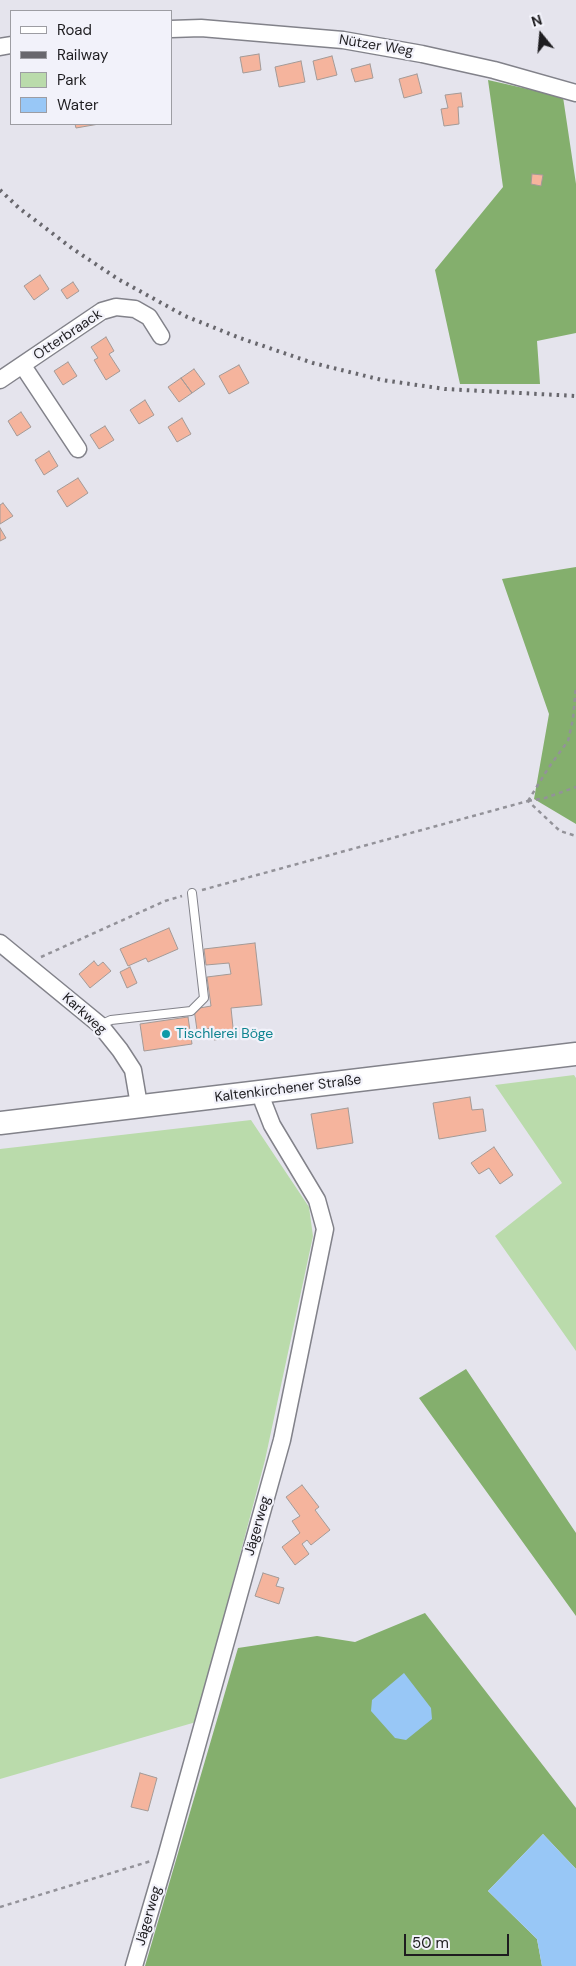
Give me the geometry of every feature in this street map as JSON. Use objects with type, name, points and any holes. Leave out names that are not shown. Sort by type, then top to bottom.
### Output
[{"type":"main road","name":"Kaltenkirchener Straße","points":[[0,1123],[576,1054]]},
{"type":"street","name":"Nützer Weg","points":[[172,29],[201,28],[343,40],[422,54],[494,70],[576,93]]},
{"type":"street","name":"Otterbraack","points":[[0,380],[102,311],[116,307],[135,308],[149,317],[161,336]]},
{"type":"street","name":"Otterbraack","points":[[23,366],[78,449]]},
{"type":"street","name":"Karkweg","points":[[0,943],[100,1025],[133,1070],[139,1105]]},
{"type":"street","name":"Jägerweg","points":[[134,1966],[282,1440],[325,1229],[318,1200],[272,1125],[263,1102],[263,1092]]},
{"type":"lane","points":[[100,1025],[111,1020],[191,1010],[204,998],[192,893]]},
{"type":"path","points":[[528,801],[568,741],[573,719],[576,686]]},
{"type":"path","points":[[25,964],[164,901],[528,801],[545,798],[576,787]]},
{"type":"path","points":[[528,801],[560,831],[576,836]]},
{"type":"path","points":[[0,1907],[166,1857]]},
{"type":"green space","points":[[488,80],[563,97],[576,184],[576,333],[537,341],[540,384],[460,384],[435,270],[503,187]]},
{"type":"green space","points":[[576,567],[576,824],[534,799],[549,714],[502,579]]},
{"type":"green space","points":[[574,1075],[576,1078],[576,1351],[495,1236],[562,1183],[495,1085]]},
{"type":"green space","points":[[251,1120],[309,1207],[313,1236],[265,1460],[196,1722],[0,1779],[0,1149]]},
{"type":"green space","points":[[466,1369],[576,1533],[576,1616],[419,1398]]},
{"type":"green space","points":[[425,1613],[576,1808],[576,1869],[543,1834],[488,1891],[537,1939],[542,1966],[145,1966],[238,1648],[317,1636],[355,1642]]},
{"type":"water","points":[[404,1673],[431,1708],[432,1719],[406,1740],[395,1738],[371,1711],[372,1700]]},
{"type":"water","points":[[543,1834],[576,1869],[576,1966],[542,1966],[537,1939],[488,1891]]},
{"type":"building","points":[[259,54],[261,70],[243,73],[240,57]]},
{"type":"building","points":[[332,56],[337,75],[317,80],[313,61]]},
{"type":"building","points":[[301,61],[305,82],[279,87],[275,67]]},
{"type":"building","points":[[370,64],[373,78],[355,82],[351,69]]},
{"type":"building","points":[[417,74],[422,93],[404,98],[399,79]]},
{"type":"building","points":[[461,93],[463,107],[458,107],[459,124],[444,126],[441,109],[448,108],[445,95]]},
{"type":"building","points":[[75,125],[93,125],[76,128]]},
{"type":"building","points":[[532,174],[543,175],[541,186],[531,184]]},
{"type":"building","points":[[40,275],[49,289],[34,300],[24,286]]},
{"type":"building","points":[[73,282],[79,291],[67,299],[61,290]]},
{"type":"building","points":[[106,337],[114,351],[109,354],[120,371],[106,380],[94,360],[98,358],[91,347]]},
{"type":"building","points":[[68,362],[77,376],[63,385],[54,371]]},
{"type":"building","points":[[239,365],[249,383],[229,394],[219,376]]},
{"type":"building","points":[[194,369],[205,384],[192,393],[181,378]]},
{"type":"building","points":[[181,378],[192,393],[179,402],[168,387]]},
{"type":"building","points":[[145,400],[154,415],[139,424],[130,410]]},
{"type":"building","points":[[21,412],[31,427],[17,436],[8,421]]},
{"type":"building","points":[[182,418],[191,434],[177,442],[168,427]]},
{"type":"building","points":[[105,426],[114,440],[99,449],[90,435]]},
{"type":"building","points":[[49,451],[58,466],[44,475],[35,460]]},
{"type":"building","points":[[78,478],[88,493],[67,507],[57,491]]},
{"type":"building","points":[[3,503],[13,516],[0,524],[0,505]]},
{"type":"building","points":[[0,528],[6,538],[0,541]]},
{"type":"building","points":[[169,928],[178,949],[148,962],[146,958],[128,966],[120,949]]},
{"type":"building","points":[[255,943],[262,1005],[231,1008],[234,1037],[214,1040],[212,1028],[197,1030],[194,1009],[211,1006],[207,977],[231,974],[229,963],[206,965],[204,949]]},
{"type":"building","points":[[94,961],[98,966],[103,962],[111,971],[90,988],[79,974]]},
{"type":"building","points":[[130,967],[137,983],[127,988],[120,972]]},
{"type":"building","name":"Tischlerei Böge","points":[[188,1017],[192,1044],[144,1051],[140,1024]]},
{"type":"building","points":[[470,1097],[472,1110],[483,1109],[486,1131],[439,1139],[433,1103]]},
{"type":"building","points":[[348,1108],[353,1143],[317,1149],[311,1114]]},
{"type":"building","points":[[494,1147],[513,1175],[500,1184],[489,1168],[479,1174],[471,1163]]},
{"type":"building","points":[[302,1485],[319,1507],[315,1510],[330,1530],[311,1545],[307,1540],[302,1544],[309,1554],[295,1565],[282,1547],[300,1533],[292,1521],[300,1516],[286,1497]]},
{"type":"building","points":[[263,1573],[279,1578],[276,1586],[284,1588],[279,1604],[255,1596]]},
{"type":"building","points":[[140,1773],[157,1778],[148,1811],[131,1807]]},
{"type":"railway","points":[[0,190],[19,208],[73,249],[118,279],[185,316],[240,338],[313,363],[382,380],[445,389],[576,396]]},
{"type":"place","name":"Tischlerei Böge","points":[[166,1034]]}]
